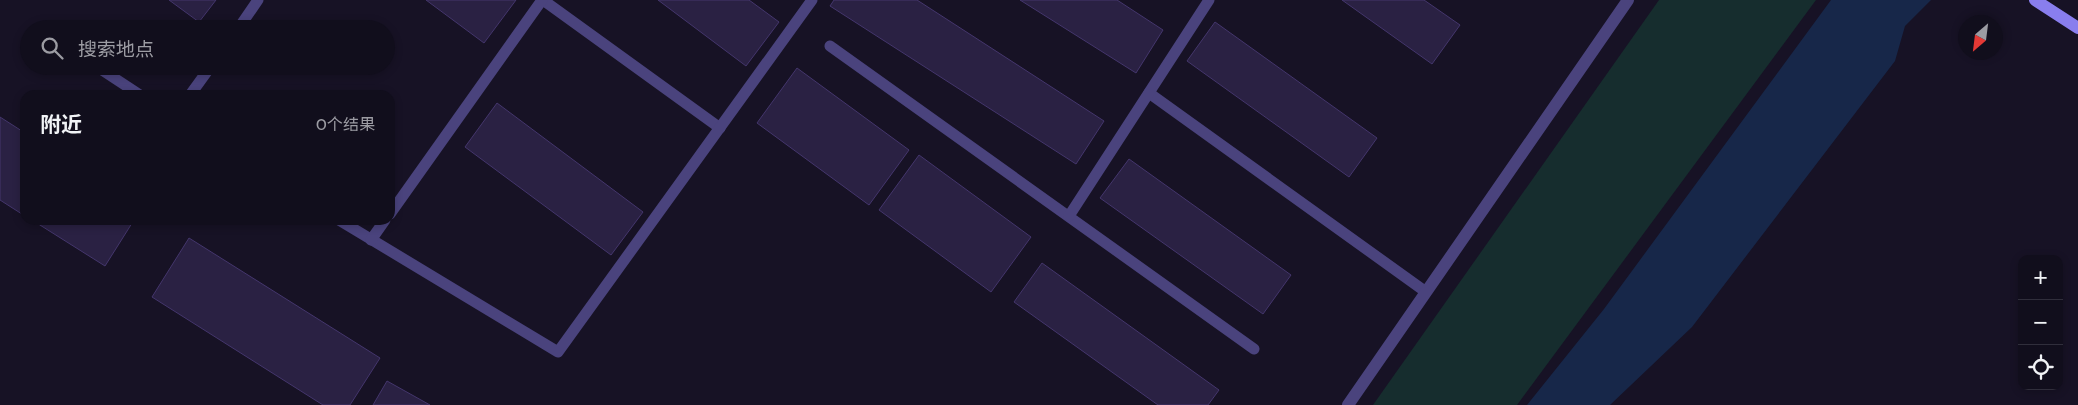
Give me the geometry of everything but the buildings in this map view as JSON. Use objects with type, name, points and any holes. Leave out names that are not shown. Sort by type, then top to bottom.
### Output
[{"type":"main road","points":[[2034,0],[2078,28]]},
{"type":"street","points":[[1348,405],[1628,0]]},
{"type":"lane","points":[[244,20],[258,0]]},
{"type":"lane","points":[[395,207],[543,0],[720,128]]},
{"type":"lane","points":[[347,225],[558,352],[812,0]]},
{"type":"lane","points":[[1069,216],[1209,0]]},
{"type":"lane","points":[[830,46],[1254,349]]},
{"type":"lane","points":[[110,75],[132,90]]},
{"type":"lane","points":[[194,90],[204,75]]},
{"type":"lane","points":[[1149,93],[1426,292]]},
{"type":"lane","points":[[371,240],[382,225]]},
{"type":"green space","points":[[1659,0],[1816,0],[1517,405],[1373,405]]},
{"type":"water","points":[[1831,0],[1931,0],[1905,26],[1895,61],[1692,327],[1610,405],[1527,405],[1604,309]]}]
